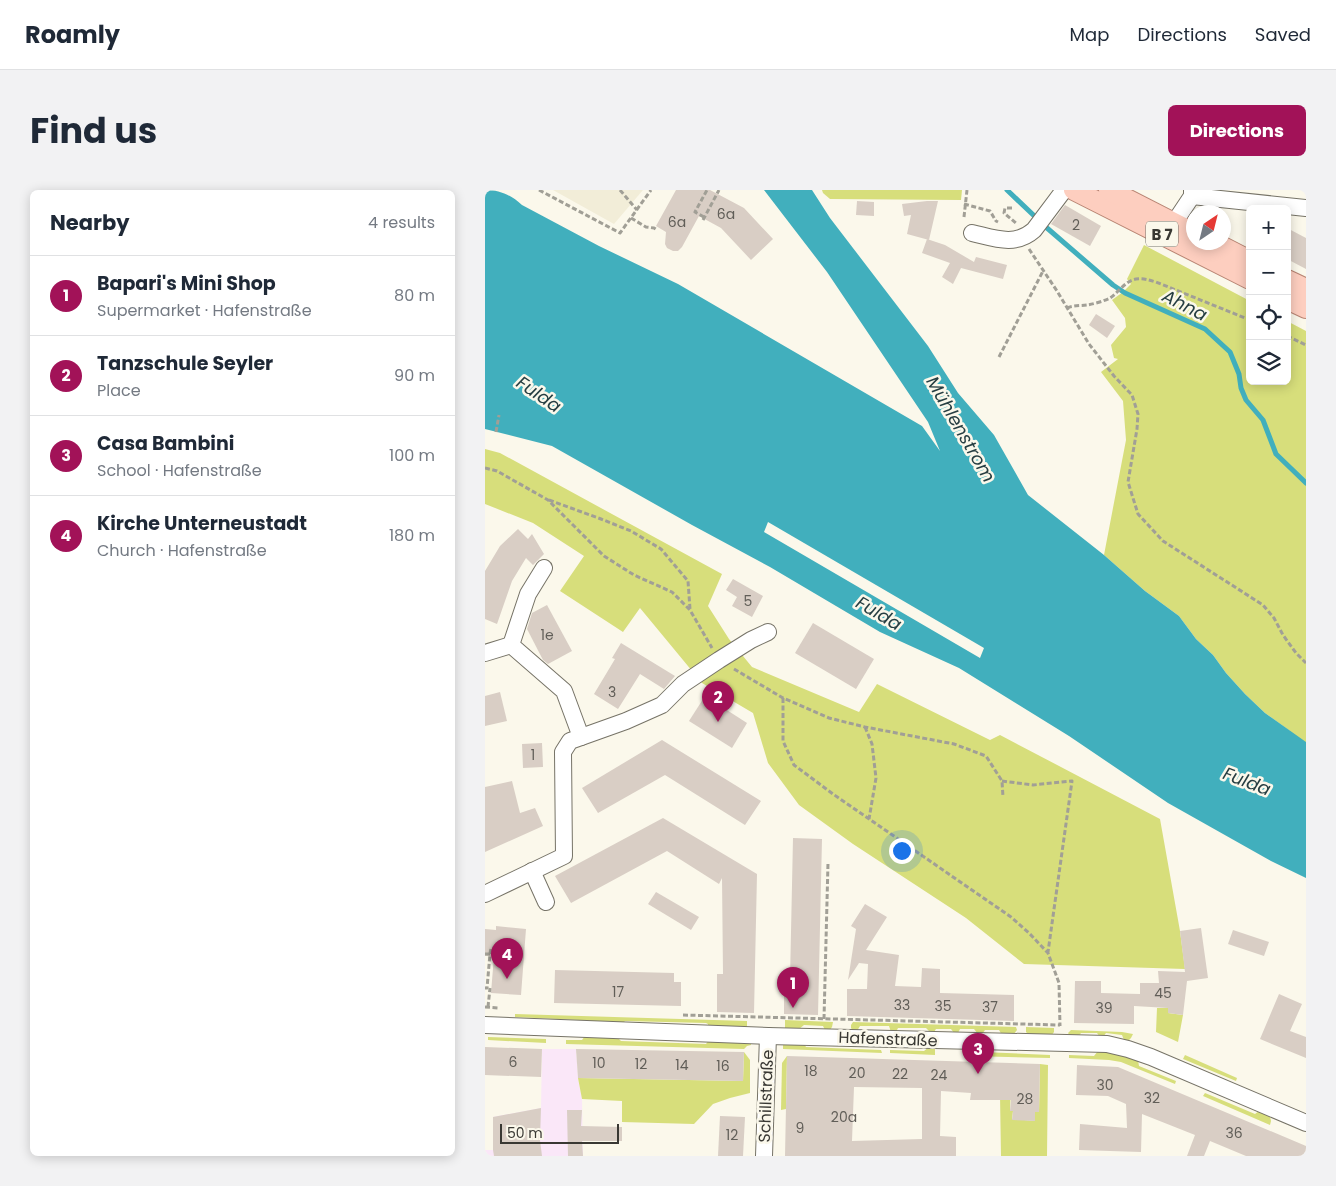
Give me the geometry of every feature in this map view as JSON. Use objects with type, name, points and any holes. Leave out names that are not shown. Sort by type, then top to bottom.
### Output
[{"type":"main road","name":"B 7","points":[[1074,190],[1170,229],[1186,231]]},
{"type":"main road","name":"B 7","points":[[1109,190],[1246,276]]},
{"type":"main road","points":[[1229,250],[1246,259]]},
{"type":"main road","points":[[1291,282],[1306,289]]},
{"type":"main road","points":[[1291,301],[1306,308]]},
{"type":"street","points":[[972,234],[1010,241],[1024,233],[1054,204],[1064,190]]},
{"type":"street","points":[[1170,229],[1192,193],[1268,197],[1306,208]]},
{"type":"street","points":[[511,645],[528,594],[544,568]]},
{"type":"street","points":[[485,894],[564,856],[563,752],[570,741],[626,721],[662,705],[683,684],[751,640],[768,632]]},
{"type":"street","points":[[485,654],[511,645]]},
{"type":"street","points":[[511,645],[564,691],[581,737]]},
{"type":"street","points":[[532,872],[546,902]]},
{"type":"street","name":"Hafenstraße","points":[[485,1025],[767,1036],[1107,1044],[1151,1057],[1306,1123]]},
{"type":"street","name":"Schillstraße","points":[[764,1156],[767,1036]]},
{"type":"path","points":[[539,190],[620,233],[651,190]]},
{"type":"path","points":[[620,190],[637,210]]},
{"type":"path","points":[[707,190],[695,212],[704,219],[719,190]]},
{"type":"path","points":[[963,217],[967,190]]},
{"type":"path","points":[[964,204],[990,211],[996,221],[1024,233]]},
{"type":"path","points":[[1012,208],[1005,208],[1004,213],[1021,227],[1043,270],[1089,344],[1114,376],[1132,395],[1138,414],[1128,482],[1138,514],[1163,541],[1263,605],[1275,618],[1283,635],[1296,654],[1306,663]]},
{"type":"path","points":[[631,218],[646,227],[657,230]]},
{"type":"path","points":[[999,357],[1043,270]]},
{"type":"path","points":[[1067,308],[1073,305],[1086,305],[1110,298],[1129,282],[1145,279],[1246,318]]},
{"type":"path","points":[[1291,338],[1306,345]]},
{"type":"path","points":[[496,432],[499,416]]},
{"type":"path","points":[[485,468],[497,471],[548,500],[601,518],[631,531],[661,549],[689,581],[691,610]]},
{"type":"path","points":[[548,500],[604,556],[634,576],[672,592],[691,610],[719,660],[783,698],[829,718],[865,727],[955,744],[986,756],[1002,781],[1003,796]]},
{"type":"path","points":[[681,1015],[1060,1025],[1059,983],[1048,953],[1011,917],[794,765],[783,741],[783,698]]},
{"type":"path","points":[[865,727],[872,744],[876,778],[869,819]]},
{"type":"path","points":[[1002,781],[1033,785],[1072,781],[1048,953]]},
{"type":"path","points":[[824,1019],[828,864]]},
{"type":"path","points":[[494,948],[491,948],[490,954],[486,1007],[504,1008]]},
{"type":"path","points":[[485,954],[490,954]]},
{"type":"shaded area","points":[[553,190],[643,190],[614,224]]},
{"type":"shaded area","points":[[542,1049],[576,1049],[582,1099],[583,1156],[485,1156],[485,1150],[493,1150],[493,1117],[541,1108]]},
{"type":"green space","points":[[822,190],[962,190],[961,200],[830,199]]},
{"type":"green space","points":[[1144,245],[1246,299],[1246,385],[1291,385],[1291,323],[1306,331],[1306,744],[1290,734],[1290,731],[1265,713],[1245,694],[1213,655],[1196,639],[1179,616],[1145,591],[1104,555],[1126,440],[1123,401],[1101,372],[1118,359],[1114,358],[1111,345],[1126,327],[1125,318],[1112,300],[1131,284],[1127,279]]},
{"type":"green space","points":[[485,449],[500,453],[722,574],[708,606],[729,639],[752,667],[859,712],[877,684],[990,740],[1000,735],[1160,819],[1185,969],[1024,964],[966,918],[853,844],[799,805],[768,763],[753,713],[702,683],[640,608],[623,632],[560,591],[584,556],[533,523],[485,504]]},
{"type":"green space","points":[[1157,1008],[1168,1008],[1168,1013],[1183,1015],[1178,1042],[1156,1032]]},
{"type":"green space","points":[[515,1014],[747,1021],[747,1028],[708,1028],[706,1023],[625,1021],[582,1024],[579,1020],[515,1017]]},
{"type":"green space","points":[[785,1020],[833,1022],[829,1031],[825,1030],[823,1026],[804,1025],[799,1029],[785,1029]]},
{"type":"green space","points":[[853,1022],[1016,1027],[1017,1030],[1013,1035],[1002,1035],[999,1030],[985,1030],[982,1034],[978,1034],[974,1029],[960,1029],[958,1033],[954,1033],[951,1029],[936,1029],[934,1032],[930,1032],[926,1028],[898,1028],[896,1032],[891,1032],[889,1026],[860,1026],[857,1031],[853,1031],[851,1025]]},
{"type":"green space","points":[[1026,1027],[1054,1028],[1054,1032],[1051,1036],[1029,1035],[1026,1032]]},
{"type":"green space","points":[[1071,1030],[1133,1034],[1128,1041],[1124,1040],[1122,1035],[1106,1033],[1103,1037],[1100,1037],[1097,1033],[1081,1033],[1078,1037],[1070,1036],[1068,1033]]},
{"type":"green space","points":[[585,1036],[618,1038],[621,1041],[706,1044],[709,1040],[751,1040],[751,1045],[744,1049],[566,1044],[566,1040],[582,1040]]},
{"type":"green space","points":[[488,1037],[546,1039],[546,1043],[488,1040]]},
{"type":"green space","points":[[783,1042],[803,1042],[806,1047],[881,1050],[882,1053],[783,1049]]},
{"type":"green space","points":[[929,1047],[935,1047],[935,1055],[890,1053],[890,1050],[924,1051]]},
{"type":"green space","points":[[969,1048],[979,1048],[983,1052],[1050,1055],[1050,1058],[967,1056]]},
{"type":"green space","points":[[1098,1051],[1138,1060],[1139,1066],[1176,1081],[1175,1084],[1121,1062],[1069,1058],[1069,1055],[1094,1056]]},
{"type":"green space","points":[[744,1052],[750,1060],[750,1093],[713,1104],[694,1124],[622,1122],[622,1101],[582,1099],[578,1078],[743,1081]]},
{"type":"green space","points":[[1185,1055],[1237,1078],[1236,1081],[1183,1059]]},
{"type":"green space","points":[[787,1056],[786,1109],[781,1110],[782,1063]]},
{"type":"green space","points":[[1040,1064],[1048,1065],[1047,1156],[1001,1156],[1000,1095],[1011,1086],[1010,1111],[1013,1111],[1012,1119],[1035,1121],[1035,1112],[1039,1112]]},
{"type":"green space","points":[[1205,1093],[1255,1114],[1259,1111],[1270,1116],[1270,1125],[1203,1096]]},
{"type":"water","points":[[485,190],[500,192],[514,198],[522,205],[599,246],[678,284],[922,426],[940,451],[928,422],[827,272],[764,190],[812,190],[830,218],[928,346],[958,393],[994,435],[1028,495],[1104,555],[1145,591],[1179,616],[1196,639],[1213,655],[1245,694],[1265,713],[1306,742],[1306,878],[1271,861],[1168,803],[1069,736],[959,668],[880,632],[770,567],[552,446],[485,429]],"holes":[[[768,522],[984,648],[980,658],[764,532]]]},
{"type":"building","points":[[676,190],[710,190],[744,208],[773,239],[751,260],[721,228],[699,216],[678,251],[667,248],[665,244],[666,232],[656,226]]},
{"type":"building","points":[[857,201],[874,202],[874,216],[856,215]]},
{"type":"building","points":[[938,201],[929,240],[907,234],[911,215],[904,216],[902,204]]},
{"type":"building","points":[[1065,205],[1101,226],[1090,246],[1051,224]]},
{"type":"building","points":[[1291,230],[1306,238],[1306,269],[1291,261]]},
{"type":"building","points":[[927,239],[945,245],[974,262],[976,257],[1007,265],[1003,279],[961,268],[953,284],[942,277],[950,263],[922,253]]},
{"type":"building","points":[[1096,314],[1115,326],[1107,338],[1089,325]]},
{"type":"building","points":[[518,529],[528,539],[532,534],[544,554],[533,565],[526,558],[512,581],[497,624],[485,619],[485,571],[500,546]]},
{"type":"building","points":[[733,579],[763,596],[752,617],[732,606],[737,597],[726,590]]},
{"type":"building","points":[[547,605],[572,651],[548,664],[543,660],[527,629],[532,613]]},
{"type":"building","points":[[813,623],[874,659],[856,689],[795,653]]},
{"type":"building","points":[[621,643],[675,676],[664,689],[640,674],[618,709],[594,694],[615,659],[612,658]]},
{"type":"building","points":[[500,692],[507,721],[485,726],[485,696]]},
{"type":"building","points":[[705,696],[747,723],[732,748],[689,721]]},
{"type":"building","points":[[662,740],[761,801],[745,825],[665,775],[598,813],[582,788]]},
{"type":"building","points":[[542,743],[543,767],[523,768],[522,744]]},
{"type":"building","points":[[512,781],[520,813],[535,808],[543,826],[485,852],[485,787]]},
{"type":"building","points":[[663,818],[757,874],[754,1013],[717,1012],[717,974],[723,974],[722,878],[719,884],[667,851],[571,903],[555,876]]},
{"type":"building","points":[[793,838],[822,839],[818,1015],[784,1014],[784,979],[790,979]]},
{"type":"building","points":[[656,892],[699,917],[691,930],[648,904]]},
{"type":"building","points":[[865,904],[887,917],[866,950],[899,955],[895,986],[921,987],[922,968],[940,969],[940,993],[1014,995],[1014,1021],[847,1016],[847,989],[867,989],[868,964],[859,963],[848,980],[856,929],[851,926]]},
{"type":"building","points":[[496,926],[526,929],[521,995],[491,993],[494,956],[485,956],[485,929],[496,930]]},
{"type":"building","points":[[1201,928],[1208,978],[1187,981],[1183,1015],[1168,1013],[1168,1008],[1134,1006],[1134,1024],[1074,1023],[1075,981],[1101,981],[1101,993],[1140,994],[1140,983],[1159,983],[1158,971],[1185,972],[1180,931]]},
{"type":"building","points":[[1233,930],[1269,942],[1264,956],[1228,944]]},
{"type":"building","points":[[555,970],[674,973],[674,982],[681,982],[681,1006],[554,1003]]},
{"type":"building","points":[[1279,994],[1302,1004],[1290,1031],[1306,1037],[1306,1058],[1260,1039]]},
{"type":"building","points":[[485,1047],[542,1049],[541,1077],[485,1075]]},
{"type":"building","points":[[576,1049],[744,1052],[743,1081],[578,1078]]},
{"type":"building","points":[[787,1056],[1040,1064],[1039,1112],[1035,1112],[1035,1121],[1012,1120],[1013,1111],[1010,1111],[1011,1100],[970,1100],[971,1093],[941,1091],[940,1136],[956,1137],[956,1156],[785,1156]],"holes":[[[854,1087],[922,1088],[922,1139],[852,1141]]]},
{"type":"building","points":[[1077,1065],[1118,1067],[1306,1146],[1306,1156],[1246,1156],[1210,1141],[1204,1156],[1187,1156],[1195,1135],[1142,1114],[1141,1152],[1079,1150],[1080,1124],[1127,1128],[1126,1104],[1108,1096],[1076,1095]]},
{"type":"building","points":[[541,1108],[540,1140],[542,1156],[494,1156],[493,1117]]},
{"type":"building","points":[[567,1110],[582,1110],[581,1126],[622,1127],[622,1141],[582,1141],[583,1156],[568,1156]]},
{"type":"building","points":[[720,1116],[745,1117],[743,1156],[718,1156]]},
{"type":"waterway","name":"Ahna","points":[[1007,190],[1047,228],[1113,285],[1125,293],[1205,329],[1230,352],[1239,374],[1241,388],[1246,400],[1263,420],[1276,454],[1306,483]]},
{"type":"place","name":"Tanzschule Seyler","points":[[718,722]]},
{"type":"place","name":"Kirche Unterneustadt","points":[[507,979]]},
{"type":"place","name":"Bapari's Mini Shop","points":[[793,1008]]},
{"type":"place","name":"Casa Bambini","points":[[978,1074]]},
{"type":"water label","name":"Fulda","points":[[539,394]]},
{"type":"water label","name":"Mühlenstrom","points":[[961,429]]},
{"type":"water label","name":"Fulda","points":[[879,613]]},
{"type":"water label","name":"Fulda","points":[[1247,781]]}]
